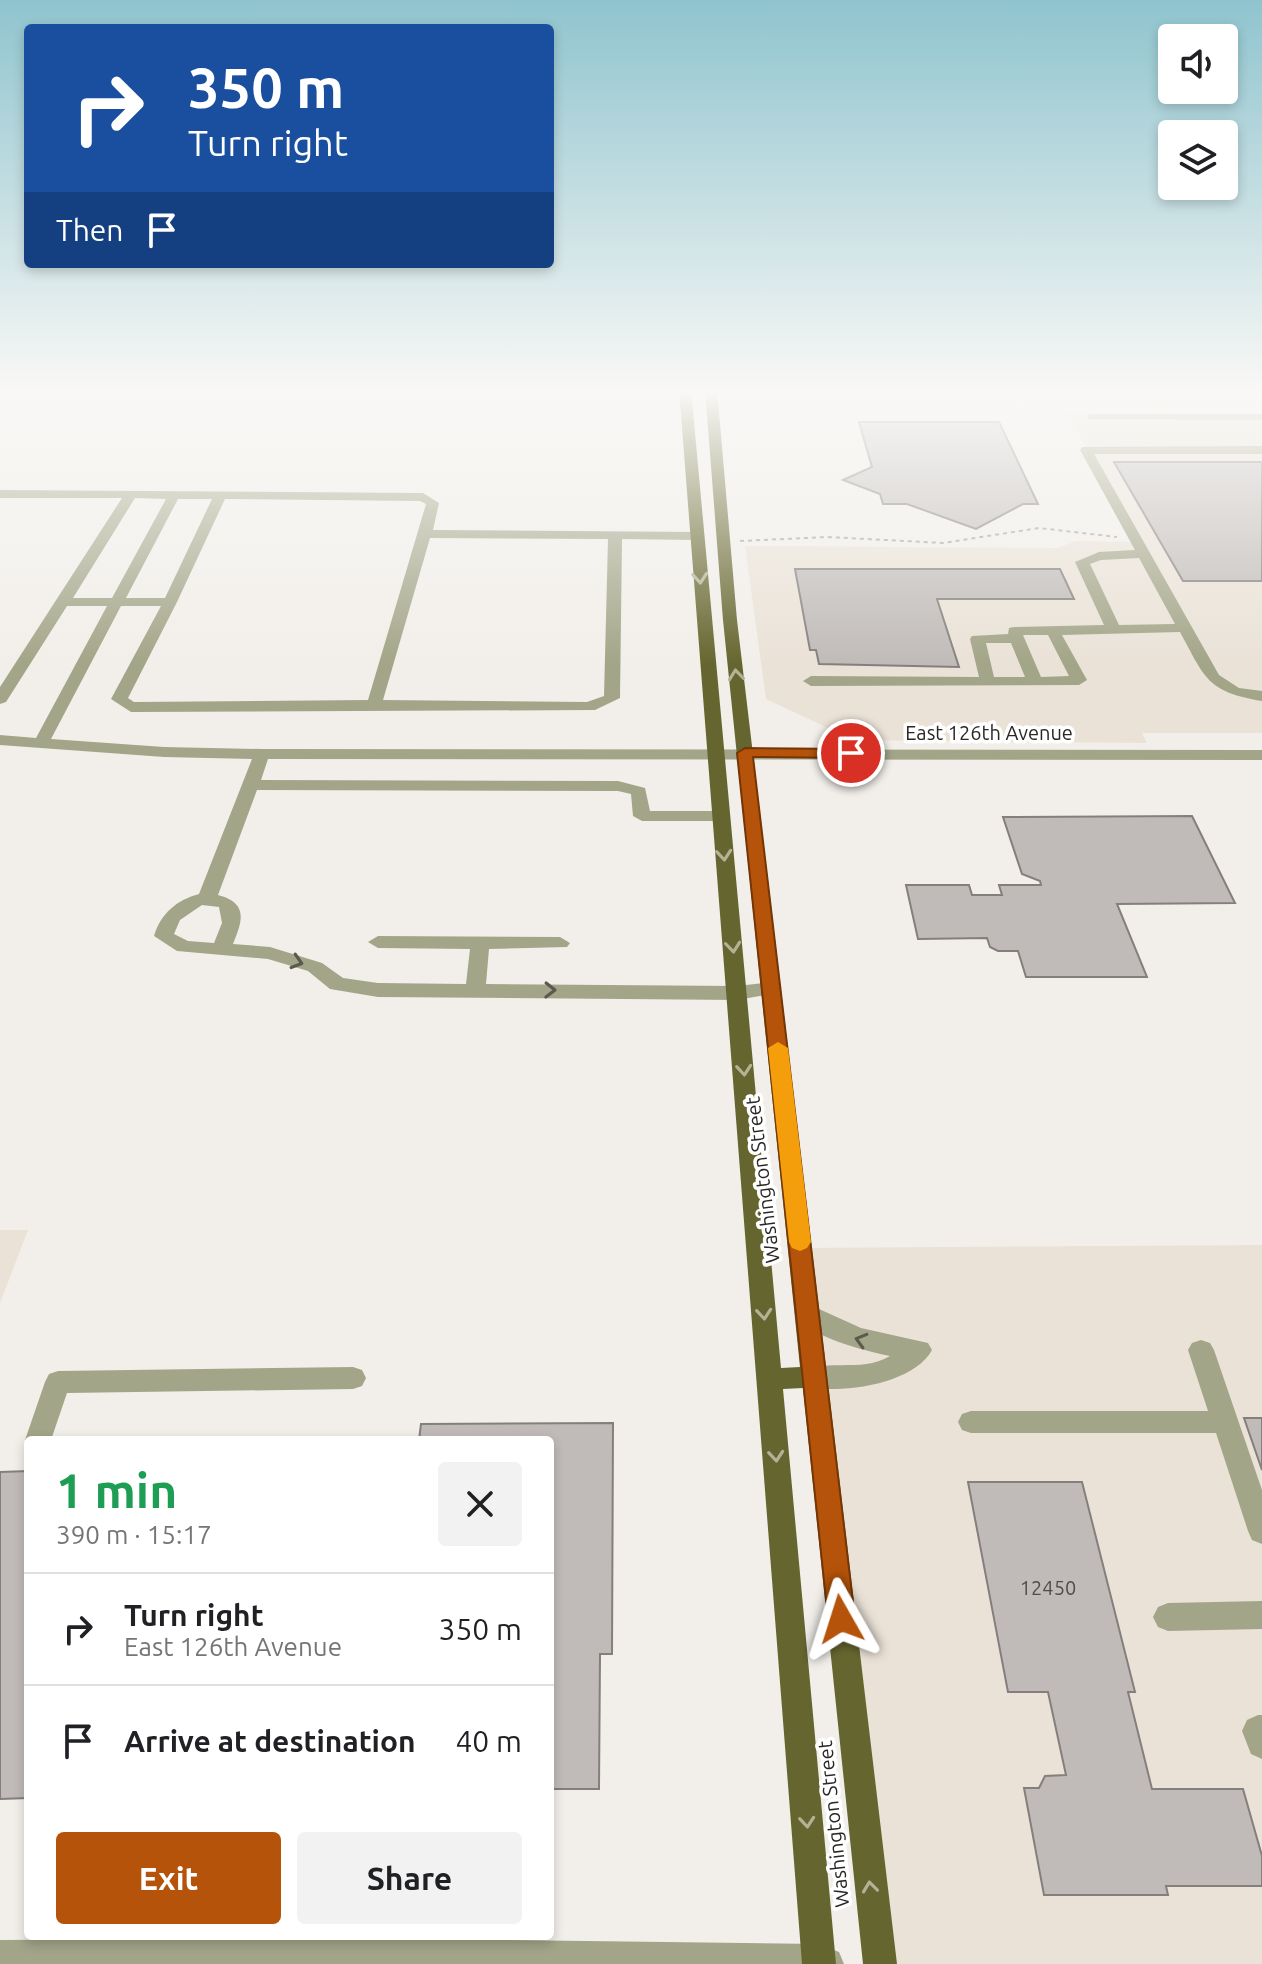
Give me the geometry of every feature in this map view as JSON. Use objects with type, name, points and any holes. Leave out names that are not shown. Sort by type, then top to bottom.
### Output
[{"type":"main road","name":"Washington Street","points":[[692,481],[822,1963]]},
{"type":"main road","name":"Washington Street","points":[[719,481],[720,521],[745,753],[880,1964]]},
{"type":"main road","points":[[769,1379],[814,1377]]},
{"type":"street","points":[[1103,481],[1217,683],[1235,692],[1262,696]]},
{"type":"street","points":[[0,494],[423,497],[433,503],[374,705]]},
{"type":"street","points":[[0,699],[131,495]]},
{"type":"street","points":[[41,743],[174,495]]},
{"type":"street","points":[[220,495],[170,602],[119,699],[131,707],[589,707],[612,698],[615,536]]},
{"type":"street","points":[[425,534],[697,536]]},
{"type":"street","points":[[1114,630],[1082,562],[1099,556],[1144,554]]},
{"type":"street","points":[[63,602],[170,602]]},
{"type":"street","points":[[1035,682],[1014,631],[1184,628]]},
{"type":"street","points":[[811,681],[1079,680],[1053,631]]},
{"type":"street","points":[[988,682],[977,639],[1016,638]]},
{"type":"street","name":"East 126th Avenue","points":[[0,740],[164,752],[262,754],[1262,755]]},
{"type":"street","points":[[207,898],[262,754]]},
{"type":"street","points":[[251,785],[618,786],[639,792],[642,816],[721,816]]},
{"type":"street","points":[[221,949],[232,923],[228,904],[207,898],[182,907],[166,924],[164,936],[184,947],[270,953],[315,967],[337,984],[378,990],[476,988],[737,993],[772,988]]},
{"type":"street","points":[[378,942],[560,943]]},
{"type":"street","points":[[476,988],[480,943]]},
{"type":"street","points":[[808,1314],[830,1329],[859,1340],[919,1350],[898,1368],[885,1372],[854,1377],[814,1377]]},
{"type":"street","points":[[1201,1350],[1262,1531]]},
{"type":"street","points":[[39,1436],[58,1382],[353,1378]]},
{"type":"street","points":[[971,1422],[1225,1422]]},
{"type":"street","points":[[1168,1617],[1262,1615]]},
{"type":"street","points":[[1262,1731],[1258,1731],[1262,1743]]},
{"type":"street","points":[[0,1957],[822,1963]]},
{"type":"path","points":[[737,541],[828,537],[943,543],[1039,528],[1124,538]]},
{"type":"shaded area","points":[[1106,481],[1262,481],[1262,733],[1142,733],[1147,743],[833,740],[830,729],[766,699],[745,546],[1058,548],[1076,541],[1141,542]]},
{"type":"shaded area","points":[[0,1230],[28,1230],[0,1303]]},
{"type":"shaded area","points":[[1262,1245],[1262,1964],[879,1964],[800,1248]]},
{"type":"building","points":[[845,481],[1027,481],[1038,504],[1023,504],[976,529],[907,504],[883,504],[880,494]]},
{"type":"building","points":[[1125,481],[1262,481],[1262,581],[1183,581]]},
{"type":"building","points":[[795,569],[1060,569],[1074,599],[937,599],[959,667],[819,664],[816,650],[810,650]]},
{"type":"building","points":[[1192,816],[1235,903],[1117,904],[1147,977],[1026,977],[1018,951],[998,951],[990,947],[987,938],[918,939],[906,885],[969,885],[972,895],[1002,895],[999,885],[1041,885],[1040,881],[1022,874],[1003,817]]},
{"type":"building","points":[[1244,1418],[1262,1418],[1262,1470]]},
{"type":"building","points":[[613,1423],[612,1654],[600,1654],[599,1789],[554,1789],[554,1436],[420,1436],[421,1424]]},
{"type":"building","points":[[24,1471],[24,1798],[0,1799],[0,1472]]},
{"type":"building","points":[[968,1482],[1082,1482],[1135,1692],[1128,1692],[1152,1789],[1243,1789],[1262,1856],[1262,1886],[1166,1886],[1168,1895],[1044,1895],[1024,1788],[1039,1788],[1045,1776],[1066,1775],[1048,1692],[1008,1692]]},
{"type":"slow traffic","points":[[778,1048],[800,1242]]},
{"type":"route","points":[[841,1619],[745,753],[851,753]]}]
